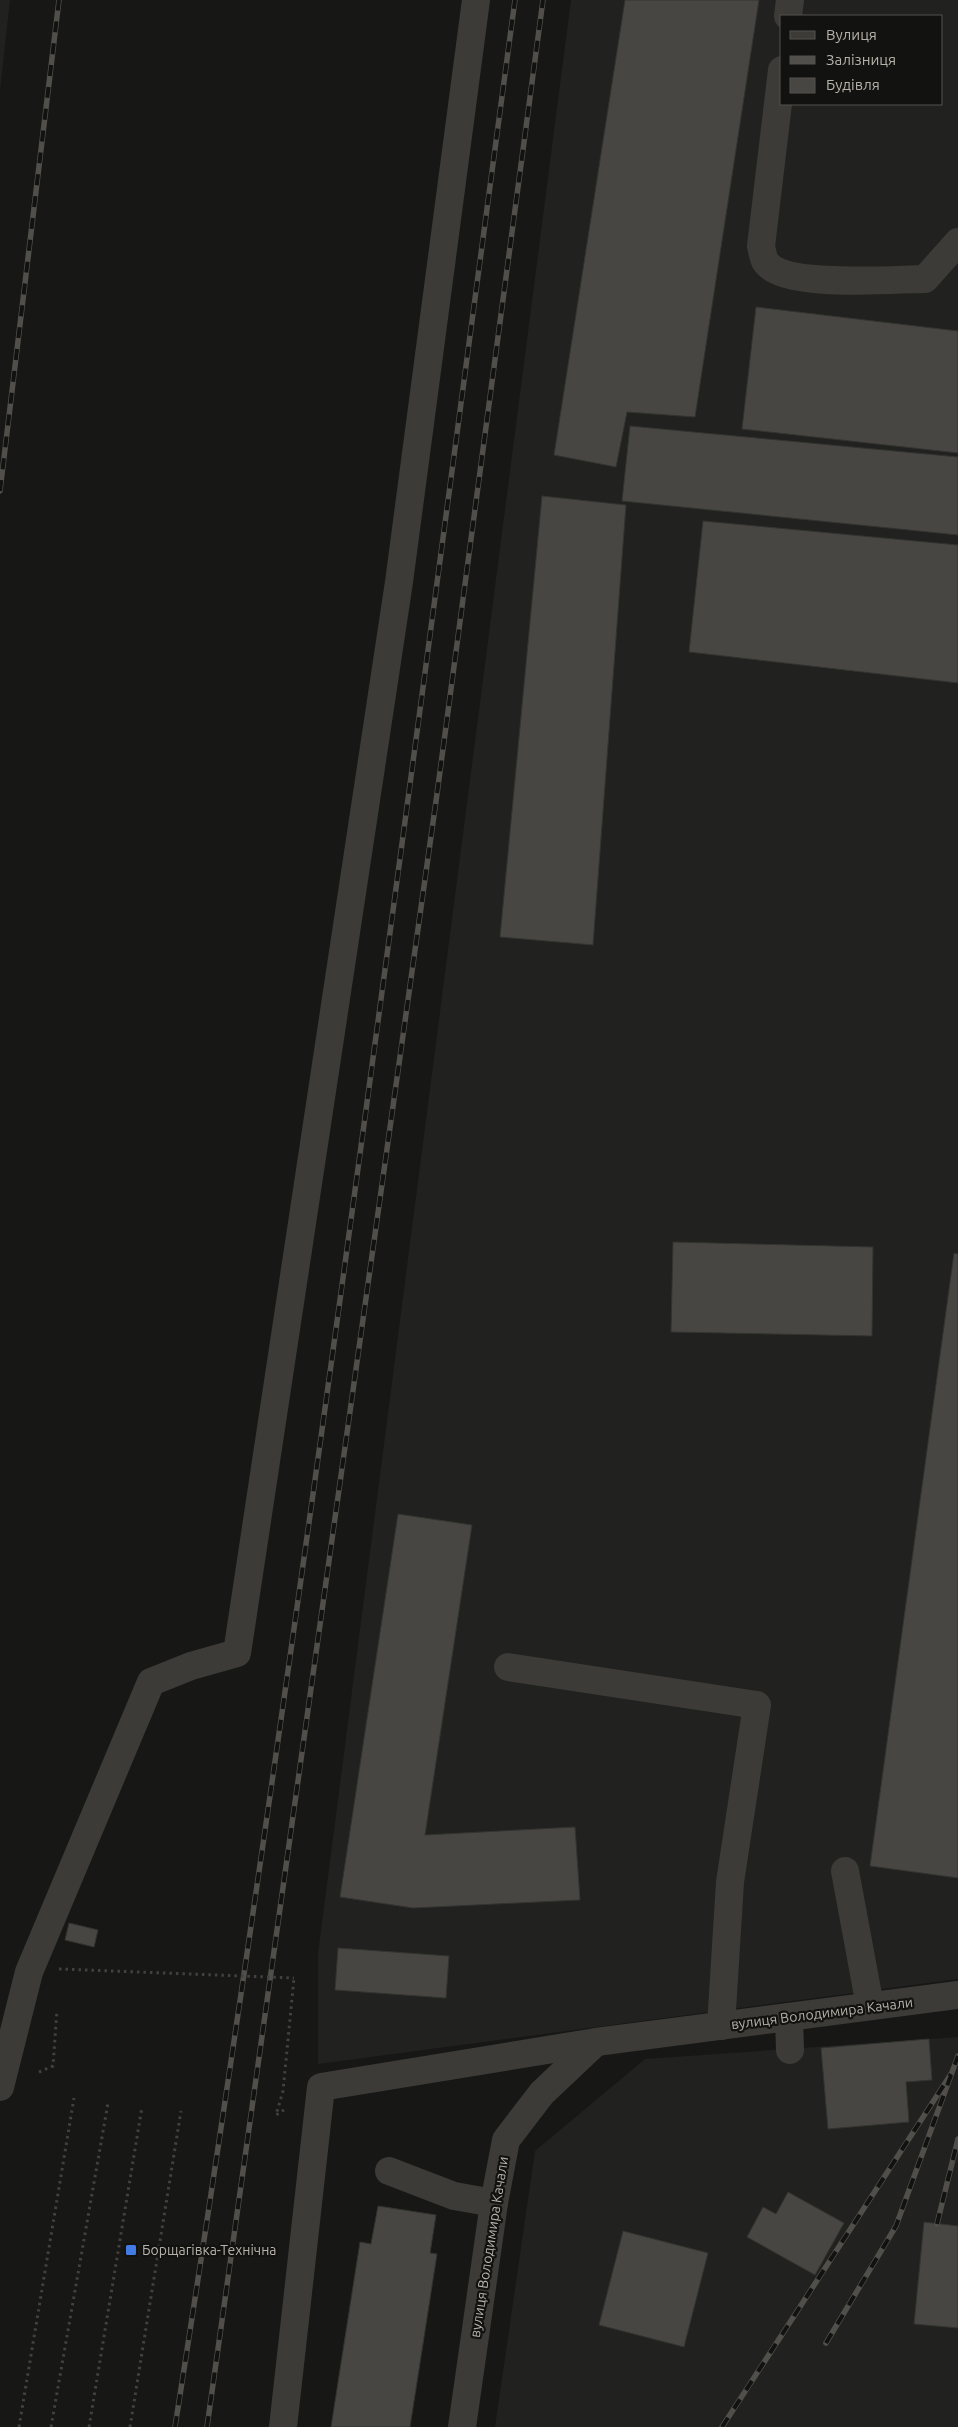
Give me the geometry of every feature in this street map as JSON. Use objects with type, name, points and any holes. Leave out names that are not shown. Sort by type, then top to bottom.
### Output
[{"type":"street","points":[[0,2087],[29,1972],[151,1682],[191,1666],[238,1652],[400,582],[476,0]]},
{"type":"street","points":[[788,15],[790,0]]},
{"type":"street","points":[[780,87],[761,246],[765,262],[781,274],[814,280],[925,279],[958,242]]},
{"type":"street","points":[[508,1668],[757,1705],[730,1882],[721,2026]]},
{"type":"street","points":[[845,1871],[870,2006]]},
{"type":"street","name":"вулиця Володимира Качали","points":[[283,2427],[321,2087],[596,2042],[958,1995]]},
{"type":"street","points":[[789,2017],[790,2050]]},
{"type":"street","name":"вулиця Володимира Качали","points":[[462,2427],[494,2203],[506,2140],[542,2093],[596,2042]]},
{"type":"street","points":[[389,2171],[454,2196],[494,2203]]},
{"type":"path","points":[[59,1979],[59,1969],[294,1978],[283,2091]]},
{"type":"path","points":[[53,2066],[57,2008]]},
{"type":"path","points":[[19,2427],[74,2098]]},
{"type":"path","points":[[51,2427],[108,2103]]},
{"type":"path","points":[[89,2427],[142,2106]]},
{"type":"path","points":[[130,2427],[181,2111]]},
{"type":"shaded area","points":[[0,0],[10,0],[0,91]]},
{"type":"shaded area","points":[[571,0],[958,0],[958,1979],[318,2064],[318,1954]]},
{"type":"shaded area","points":[[958,2037],[958,2427],[495,2427],[535,2151],[645,2059]]},
{"type":"building","points":[[625,0],[759,0],[695,417],[627,412],[616,467],[554,455]]},
{"type":"building","points":[[756,307],[958,331],[958,453],[742,429]]},
{"type":"building","points":[[630,426],[958,457],[958,535],[622,501]]},
{"type":"building","points":[[542,496],[626,505],[593,945],[500,937]]},
{"type":"building","points":[[703,521],[958,545],[958,683],[689,652]]},
{"type":"building","points":[[673,1242],[873,1247],[872,1336],[671,1332]]},
{"type":"building","points":[[954,1253],[958,1254],[958,1878],[870,1866]]},
{"type":"building","points":[[398,1514],[472,1525],[425,1835],[575,1827],[580,1900],[413,1908],[340,1897]]},
{"type":"building","points":[[69,1923],[98,1930],[94,1947],[65,1940]]},
{"type":"building","points":[[338,1948],[449,1956],[446,1998],[335,1990]]},
{"type":"building","points":[[929,2039],[932,2080],[906,2082],[909,2122],[828,2129],[821,2048]]},
{"type":"building","points":[[788,2192],[844,2223],[815,2275],[747,2237],[763,2207],[776,2214]]},
{"type":"building","points":[[378,2206],[436,2215],[430,2253],[437,2254],[410,2427],[331,2427],[360,2242],[371,2244]]},
{"type":"building","points":[[924,2222],[958,2226],[958,2328],[914,2324]]},
{"type":"building","points":[[623,2231],[708,2253],[684,2347],[599,2325]]},
{"type":"railway","points":[[0,491],[59,0]]},
{"type":"railway","points":[[175,2427],[222,2124],[310,1518],[515,0]]},
{"type":"railway","points":[[207,2427],[437,794],[543,0]]},
{"type":"railway","points":[[826,2343],[896,2226],[958,2056]]},
{"type":"railway","points":[[722,2427],[951,2074]]},
{"type":"railway","points":[[937,2224],[958,2139]]},
{"type":"place","name":"Борщагівка-Технічна","points":[[131,2250]]}]
